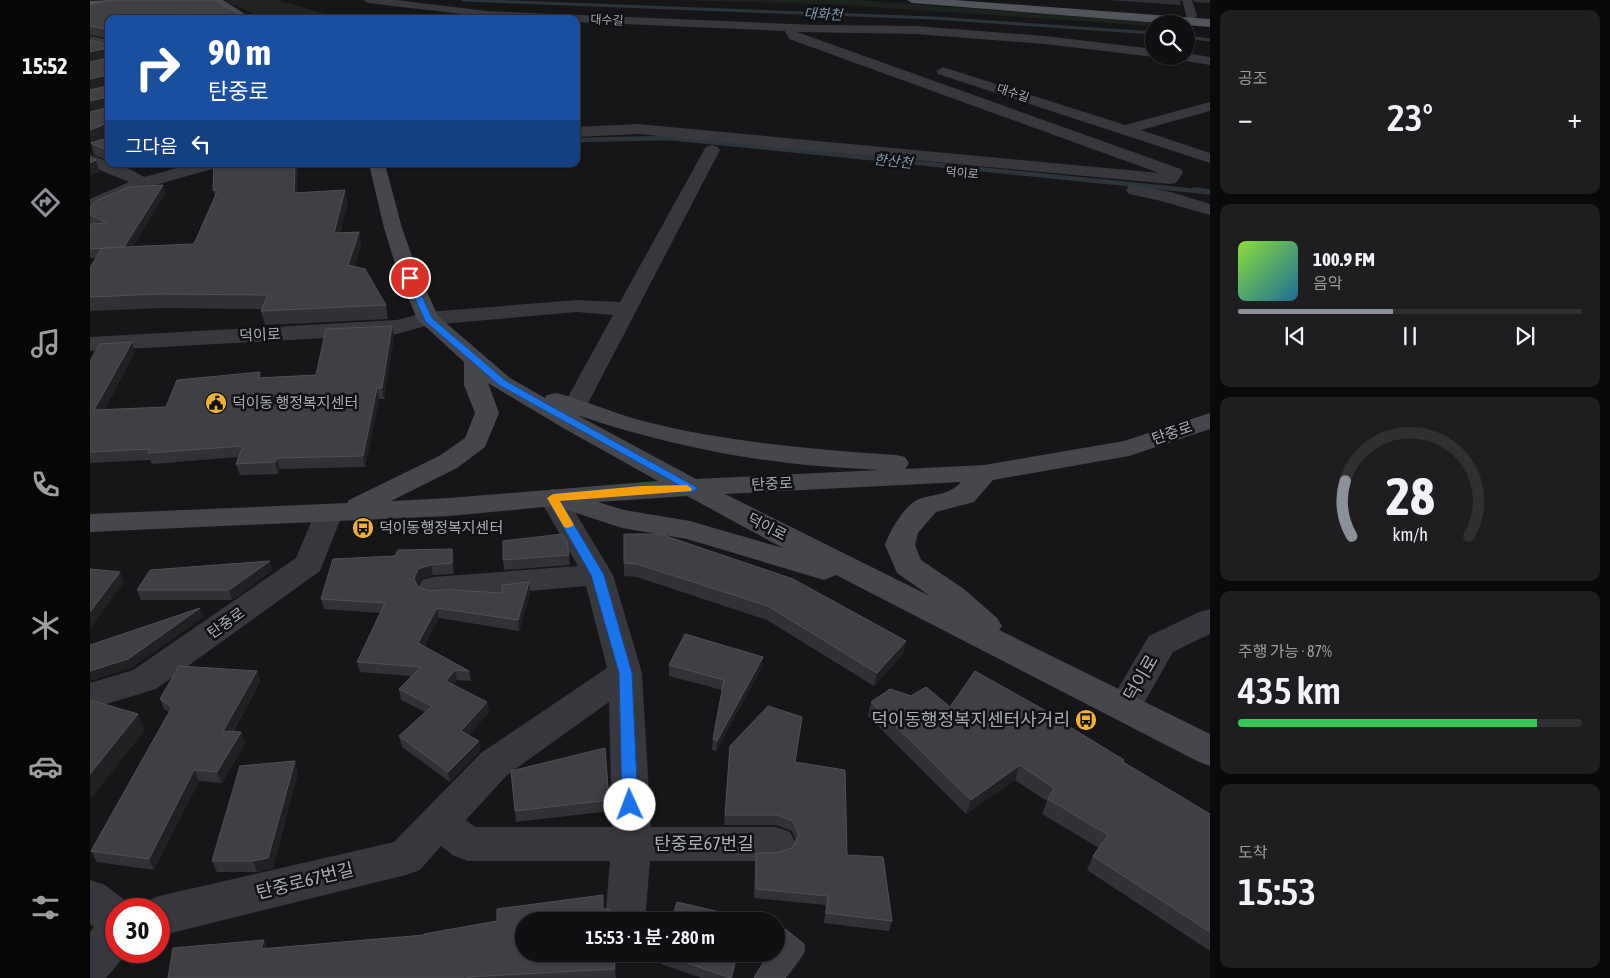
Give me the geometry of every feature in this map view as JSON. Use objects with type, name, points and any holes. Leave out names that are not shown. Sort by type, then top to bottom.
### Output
[{"type":"main road","points":[[90,4],[108,0]]},
{"type":"main road","points":[[218,0],[221,4],[240,15]]},
{"type":"main road","points":[[912,0],[1210,23]]},
{"type":"main road","points":[[974,0],[1177,15]]},
{"type":"main road","points":[[1195,16],[1210,18]]},
{"type":"main road","name":"덕이로","points":[[378,167],[393,228],[407,270],[428,319],[502,383],[692,488],[1210,751]]},
{"type":"main road","points":[[338,512],[448,462],[476,442],[487,413],[476,385],[476,361]]},
{"type":"main road","points":[[502,383],[634,426],[717,444],[796,456],[886,462],[984,473]]},
{"type":"main road","name":"탄중로","points":[[90,523],[449,507],[641,490],[984,473],[1129,448],[1210,421]]},
{"type":"main road","points":[[984,473],[964,496],[926,506],[904,531],[900,545],[908,566],[953,597],[1014,652]]},
{"type":"main road","points":[[553,498],[622,519],[690,530],[894,591]]},
{"type":"street","name":"대수길","points":[[368,0],[509,15]]},
{"type":"street","points":[[1188,0],[1191,15]]},
{"type":"street","name":"대수길","points":[[580,18],[816,29],[916,30],[1045,40],[1145,52]]},
{"type":"street","points":[[580,132],[638,129],[1170,179],[1175,172],[793,36],[790,28]]},
{"type":"street","name":"대수길","points":[[816,29],[863,44]]},
{"type":"street","points":[[90,40],[105,43]]},
{"type":"street","points":[[1195,59],[1210,61]]},
{"type":"street","name":"대수길","points":[[928,66],[1210,158]]},
{"type":"street","points":[[1125,130],[1210,106]]},
{"type":"street","name":"덕이로","points":[[580,146],[662,144],[1118,187],[1165,196],[1210,210]]},
{"type":"street","points":[[575,406],[712,150]]},
{"type":"street","points":[[90,160],[105,167]]},
{"type":"street","points":[[106,167],[136,180]]},
{"type":"street","points":[[90,206],[160,167]]},
{"type":"street","points":[[90,189],[196,167]]},
{"type":"street","points":[[428,319],[577,306],[627,309]]},
{"type":"street","name":"덕이로","points":[[90,344],[397,327],[428,319]]},
{"type":"street","name":"탄중로67번길","points":[[553,498],[598,575],[626,673],[632,843],[625,912]]},
{"type":"street","name":"탄중로","points":[[90,696],[144,680],[309,564],[338,512]]},
{"type":"street","points":[[433,588],[598,575]]},
{"type":"street","name":"덕이로","points":[[1124,707],[1161,644],[1210,620]]},
{"type":"street","name":"탄중로67번길","points":[[170,913],[406,857],[494,764],[626,673]]},
{"type":"street","name":"탄중로67번길","points":[[439,822],[468,844],[776,844]]},
{"type":"street","points":[[90,899],[105,911]]},
{"type":"street","points":[[90,964],[105,947]]},
{"type":"shaded area","points":[[226,0],[277,0],[326,14],[256,15]]},
{"type":"shaded area","points":[[673,0],[858,0],[1145,22],[1145,25],[827,4]]},
{"type":"building","points":[[111,0],[215,0],[243,15],[191,15],[188,13],[180,15],[105,15],[105,29],[90,26],[90,5]]},
{"type":"building","points":[[90,40],[105,44],[105,48],[90,52]]},
{"type":"building","points":[[105,58],[105,75],[90,79],[90,62]]},
{"type":"building","points":[[105,86],[105,97],[90,101],[90,90]]},
{"type":"building","points":[[105,108],[105,124],[90,130],[90,112]]},
{"type":"building","points":[[105,139],[105,149],[91,143]]},
{"type":"building","points":[[214,167],[295,167],[294,193],[345,190],[334,233],[359,232],[348,265],[365,269],[386,305],[261,311],[268,295],[159,294],[90,297],[90,268],[102,248],[194,244],[218,190],[213,190]]},
{"type":"building","points":[[163,185],[124,247],[90,249],[90,224],[107,223],[90,215],[90,208],[96,201],[129,187]]},
{"type":"building","points":[[392,326],[382,388],[377,388],[363,456],[277,458],[275,462],[236,464],[243,446],[148,453],[150,449],[90,452],[90,361],[100,344],[132,342],[94,410],[166,407],[177,380],[260,372],[258,378],[316,375],[326,329]]},
{"type":"building","points":[[562,534],[567,541],[569,555],[503,560],[503,541]]},
{"type":"building","points":[[624,534],[660,534],[793,579],[906,641],[877,673],[768,606],[637,564],[624,563]]},
{"type":"building","points":[[452,549],[452,563],[431,565],[418,569],[414,579],[418,587],[431,591],[453,589],[502,593],[502,585],[529,582],[518,620],[437,608],[418,643],[469,671],[455,670],[446,681],[487,702],[461,731],[479,741],[448,772],[399,736],[432,706],[399,689],[421,667],[357,662],[385,603],[321,599],[333,559],[395,556],[398,550]]},
{"type":"building","points":[[270,561],[229,590],[137,590],[150,570]]},
{"type":"building","points":[[90,569],[120,572],[90,612]]},
{"type":"building","points":[[200,608],[128,659],[90,671],[90,645]]},
{"type":"building","points":[[685,634],[763,657],[717,741],[713,739],[724,680],[669,665]]},
{"type":"building","points":[[179,666],[257,671],[223,731],[241,732],[217,772],[194,770],[149,859],[91,851],[172,707],[160,699]]},
{"type":"building","points":[[975,671],[1053,715],[1124,760],[1123,762],[1210,814],[1210,932],[1093,856],[1108,835],[1048,799],[1054,788],[1020,765],[971,800],[871,702],[890,689],[911,696],[926,687],[950,707]]},
{"type":"building","points":[[90,700],[138,714],[90,774]]},
{"type":"building","points":[[768,706],[802,717],[795,762],[845,770],[847,855],[883,857],[892,921],[826,913],[828,896],[756,889],[756,853],[777,853],[792,848],[799,835],[793,821],[777,815],[725,815],[730,746]]},
{"type":"building","points":[[605,748],[609,800],[515,811],[511,771]]},
{"type":"building","points":[[295,761],[268,858],[253,861],[212,861],[240,766]]},
{"type":"building","points":[[603,895],[603,909],[609,909],[610,912],[515,912],[515,962],[615,962],[615,969],[468,978],[168,978],[173,948],[264,940],[261,949],[424,935],[497,921],[497,909]]},
{"type":"building","points":[[677,902],[720,912],[674,912]]},
{"type":"building","points":[[785,929],[804,944],[804,952],[785,978],[754,977],[764,962],[785,962]]},
{"type":"building","points":[[684,962],[735,962],[731,978]]},
{"type":"waterway","name":"대화천","points":[[463,0],[933,18],[1145,32]]},
{"type":"waterway","name":"대화천","points":[[1195,38],[1210,40]]},
{"type":"waterway","name":"한산천","points":[[580,140],[669,138],[1207,192]]},
{"type":"waterway","name":"한산천","points":[[1194,190],[1210,192]]},
{"type":"slow traffic","points":[[568,525],[553,498],[641,490],[687,489]]},
{"type":"place","name":"덕이동 행정복지센터","points":[[216,403]]},
{"type":"place","name":"덕이동행정복지센터","points":[[363,528]]},
{"type":"place","name":"덕이동행정복지센터사거리","points":[[1086,720]]},
{"type":"route","points":[[410,278],[428,319],[502,383],[692,488],[641,490],[553,498],[598,575],[626,673],[630,805]]}]
